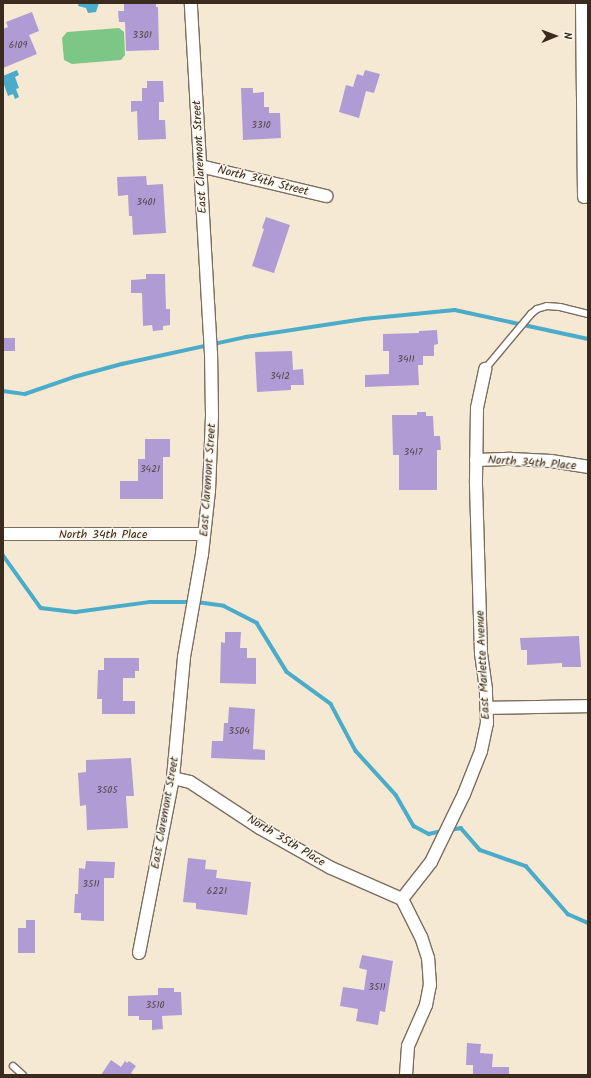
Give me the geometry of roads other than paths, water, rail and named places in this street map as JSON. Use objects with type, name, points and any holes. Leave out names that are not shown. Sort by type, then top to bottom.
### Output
[{"type":"street","name":"East Claremont Street","points":[[140,953],[173,778],[184,657],[204,534],[209,490],[212,423],[211,354],[191,3]]},
{"type":"street","points":[[582,3],[584,198]]},
{"type":"street","name":"North 34th Street","points":[[200,166],[326,196]]},
{"type":"street","name":"East Marlette Avenue","points":[[402,899],[431,862],[447,830],[474,772],[481,751],[487,723],[486,689],[481,653],[476,460],[477,408],[485,369]]},
{"type":"street","name":"North 34th Place","points":[[476,460],[511,459],[552,461],[588,467]]},
{"type":"street","name":"North 34th Place","points":[[3,534],[204,534]]},
{"type":"street","points":[[487,708],[588,706]]},
{"type":"street","name":"North 35th Place","points":[[173,778],[190,782],[260,828],[331,868],[402,899]]},
{"type":"street","points":[[402,899],[421,937],[428,958],[430,985],[426,1005],[408,1046],[406,1075]]},
{"type":"lane","points":[[485,369],[538,308],[560,306],[588,314]]},
{"type":"lane","points":[[12,1066],[23,1075]]},
{"type":"water","points":[[79,3],[99,3],[96,12],[88,13],[86,8],[78,6]]},
{"type":"water","points":[[17,70],[19,75],[15,77],[19,88],[16,89],[19,97],[15,99],[13,94],[8,96],[3,82],[3,76]]},
{"type":"waterway","points":[[3,391],[25,394],[74,377],[122,364],[246,337],[364,319],[455,310],[588,339]]},
{"type":"waterway","points":[[3,555],[41,608],[76,612],[150,602],[191,602]]},
{"type":"waterway","points":[[197,602],[224,606],[257,623],[287,672],[331,704],[356,751],[396,795],[414,826],[429,834],[442,831]]},
{"type":"waterway","points":[[450,830],[461,828],[480,850],[526,866],[568,914],[588,923]]}]
